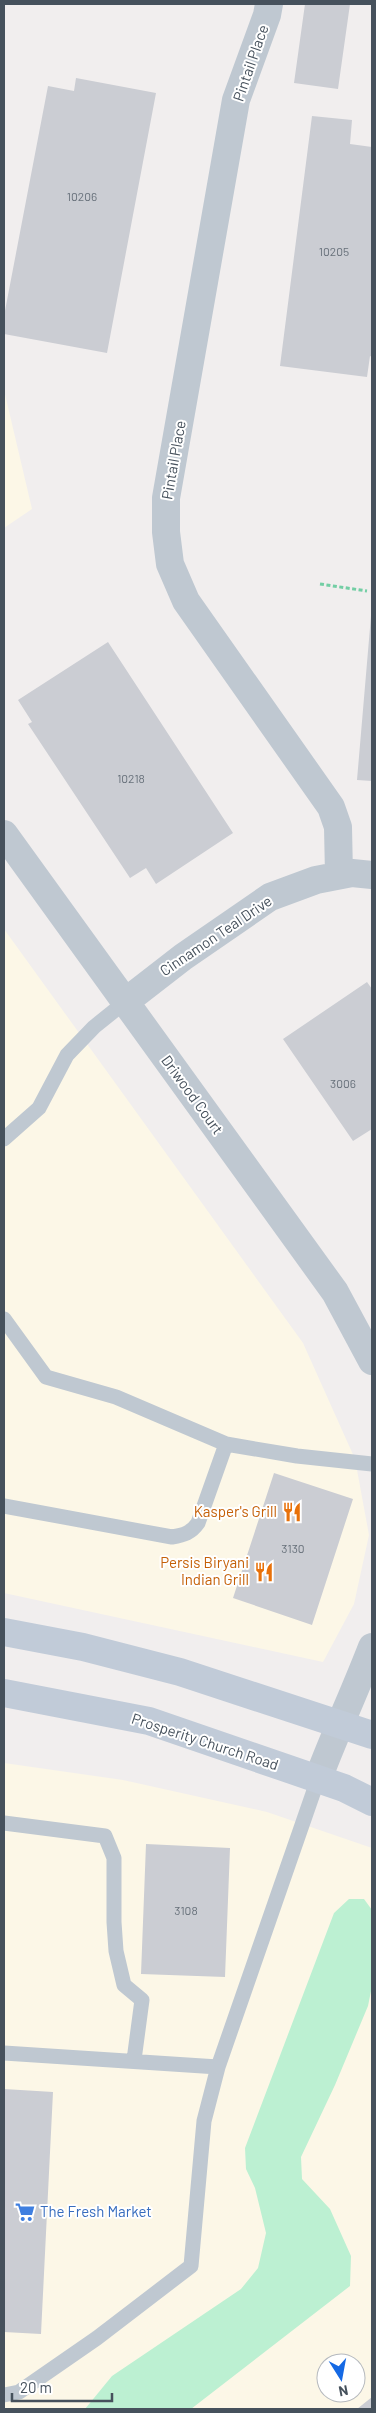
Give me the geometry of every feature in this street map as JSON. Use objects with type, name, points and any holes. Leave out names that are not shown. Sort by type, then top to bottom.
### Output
[{"type":"main road","points":[[4,1632],[83,1647],[180,1672],[372,1735]]},
{"type":"main road","name":"Prosperity Church Road","points":[[4,1693],[149,1721],[344,1788],[372,1802]]},
{"type":"street","name":"Pintail Place","points":[[269,4],[267,15],[236,100],[166,498],[166,532],[170,564],[186,601],[331,807],[338,827],[339,875]]},
{"type":"street","name":"Driwood Court","points":[[4,834],[335,1292],[372,1361]]},
{"type":"street","name":"Cinnamon Teal Drive","points":[[125,1002],[183,957],[270,897],[316,880],[352,872],[372,875]]},
{"type":"street","points":[[318,1779],[339,1723],[354,1693],[372,1647]]},
{"type":"lane","points":[[4,1139],[39,1108],[67,1054],[94,1027],[125,1002]]},
{"type":"lane","points":[[4,1319],[46,1377],[116,1397],[226,1444],[297,1456],[372,1464]]},
{"type":"lane","points":[[4,1506],[172,1537],[183,1536],[193,1530],[198,1522],[226,1444]]},
{"type":"lane","points":[[4,2395],[19,2392],[98,2338],[191,2266],[204,2121],[218,2067],[318,1779]]},
{"type":"lane","points":[[4,1823],[105,1836],[114,1858],[114,1922],[118,1959],[124,1985],[142,2000],[134,2060]]},
{"type":"lane","points":[[4,2053],[134,2060],[218,2067]]},
{"type":"path","points":[[320,584],[367,591]]},
{"type":"shaded area","points":[[4,390],[32,509],[4,528]]},
{"type":"shaded area","points":[[4,929],[303,1343],[355,1459],[369,1535],[354,1604],[323,1662],[4,1593]]},
{"type":"shaded area","points":[[4,1763],[123,1780],[267,1812],[372,1848],[372,2409],[4,2409]]},
{"type":"green space","points":[[349,1899],[364,1899],[372,1910],[372,1986],[368,2006],[335,2085],[301,2157],[302,2179],[330,2209],[351,2256],[350,2286],[191,2409],[85,2409],[112,2376],[241,2289],[258,2268],[266,2233],[255,2188],[246,2169],[245,2148],[334,1913]]},
{"type":"building","points":[[305,4],[350,4],[338,89],[294,83]]},
{"type":"building","points":[[76,78],[156,93],[107,353],[4,334],[4,316],[48,86],[74,91]]},
{"type":"building","points":[[312,116],[352,120],[350,144],[372,147],[372,357],[370,356],[367,377],[280,366]]},
{"type":"building","points":[[372,616],[372,781],[357,780]]},
{"type":"building","points":[[108,642],[233,833],[156,884],[146,868],[130,878],[28,724],[32,722],[18,700]]},
{"type":"building","points":[[367,982],[372,989],[372,1129],[353,1141],[283,1039]]},
{"type":"building","points":[[274,1473],[353,1499],[312,1625],[233,1598]]},
{"type":"building","points":[[146,1844],[230,1848],[225,1977],[141,1974]]},
{"type":"building","name":"The Fresh Market","points":[[4,2089],[53,2092],[41,2334],[4,2332]]},
{"type":"building","points":[[372,2397],[372,2409],[357,2409],[366,2403]]},
{"type":"place","name":"Kasper's Grill","points":[[292,1512]]},
{"type":"place","name":"Persis Biryani Indian Grill","points":[[264,1572]]},
{"type":"place","name":"The Fresh Market","points":[[25,2212]]}]
